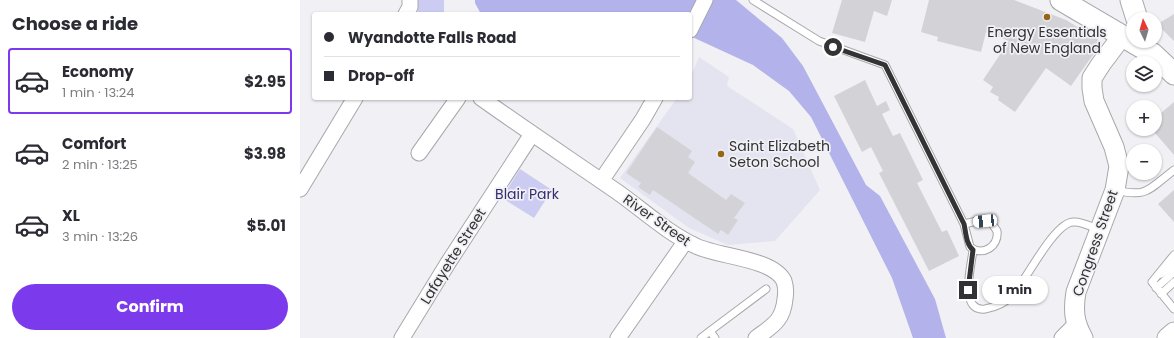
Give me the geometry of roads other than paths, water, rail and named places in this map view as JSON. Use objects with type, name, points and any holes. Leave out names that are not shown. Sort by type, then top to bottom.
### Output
[{"type":"main road","points":[[1061,0],[1126,38]]},
{"type":"main road","points":[[1131,0],[1135,12]]},
{"type":"main road","points":[[1150,48],[1174,74]]},
{"type":"street","points":[[692,26],[705,0]]},
{"type":"street","name":"Congress Street","points":[[1062,338],[1080,331],[1074,302],[1076,292],[1115,190],[1119,166],[1118,157],[1094,101],[1092,78],[1122,36]]},
{"type":"street","points":[[300,189],[354,100]]},
{"type":"street","points":[[419,153],[457,100]]},
{"type":"street","name":"River Street","points":[[484,100],[601,181],[685,242],[718,254],[755,262],[778,273],[784,281],[786,290],[783,312],[778,320],[756,338]]},
{"type":"street","points":[[601,181],[643,119],[654,100]]},
{"type":"street","name":"Lafayette Street","points":[[402,338],[448,262],[532,134]]},
{"type":"street","points":[[618,338],[685,242]]},
{"type":"street","points":[[1167,338],[1174,332]]},
{"type":"lane","points":[[753,0],[819,41],[885,65],[964,224],[970,247],[973,250],[980,251],[993,247],[998,236],[997,230],[991,222],[985,221],[964,224]]},
{"type":"lane","points":[[1115,190],[1130,194],[1146,192],[1174,170]]},
{"type":"lane","points":[[973,250],[968,290],[970,300],[975,306],[983,309],[1006,302],[1013,295],[1050,240],[1067,223],[1075,222],[1100,230]]},
{"type":"lane","points":[[1154,285],[1174,254]]},
{"type":"lane","points":[[1154,285],[1174,264]]},
{"type":"lane","points":[[1154,285],[1174,272]]},
{"type":"lane","points":[[1161,294],[1174,282]]},
{"type":"lane","points":[[1154,285],[1174,309]]},
{"type":"lane","points":[[701,338],[766,289]]},
{"type":"lane","points":[[710,331],[715,338]]},
{"type":"place","name":"Energy Essentials of New England","points":[[1047,17]]},
{"type":"place","name":"Saint Elizabeth Seton School","points":[[721,154]]},
{"type":"park label","name":"Blair Park","points":[[527,194]]}]
